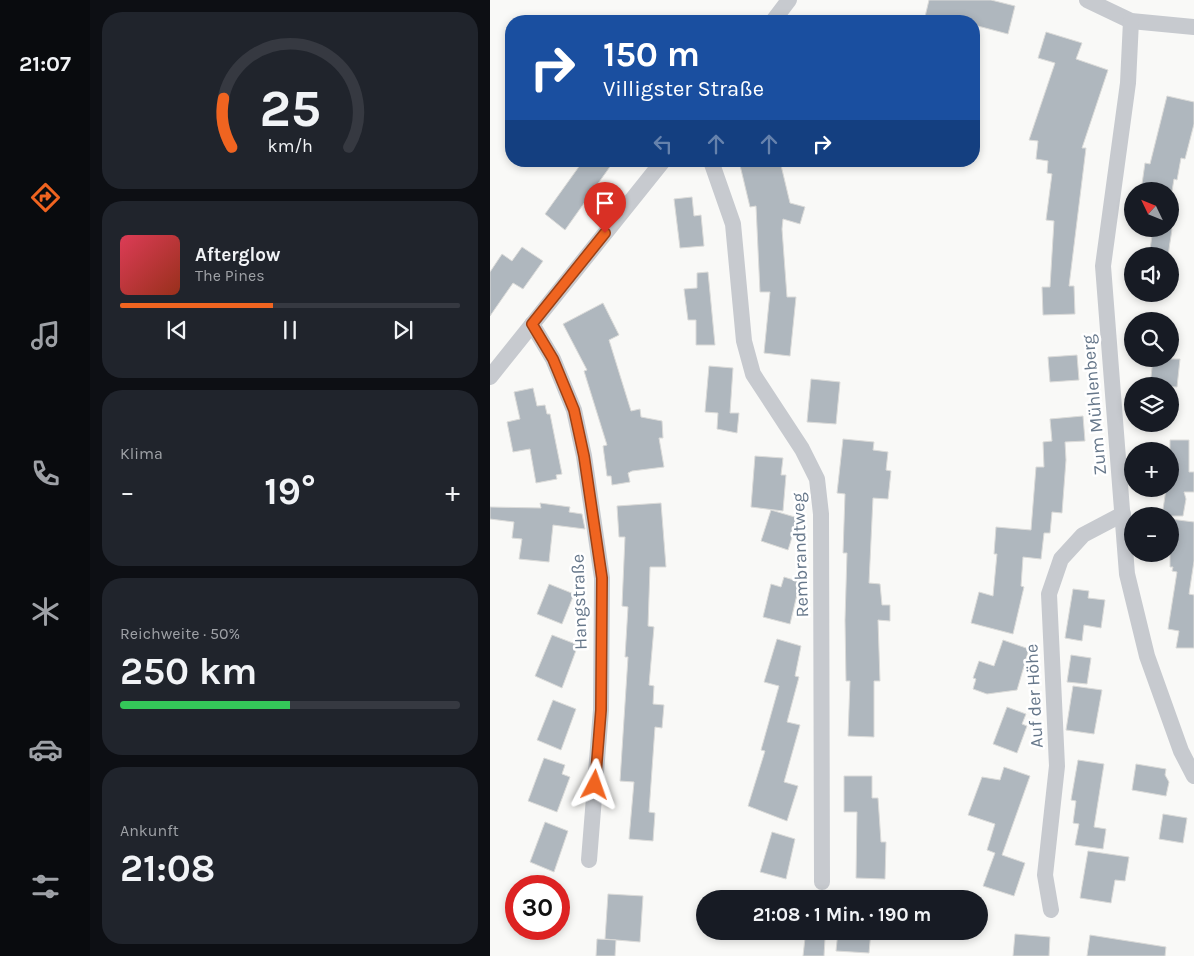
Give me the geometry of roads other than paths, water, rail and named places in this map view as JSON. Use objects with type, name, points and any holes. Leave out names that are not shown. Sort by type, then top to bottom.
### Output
[{"type":"street","points":[[778,15],[790,0]]},
{"type":"street","points":[[1095,1],[1131,21],[1194,27]]},
{"type":"street","name":"Zum Mühlenberg","points":[[1131,21],[1128,83],[1103,266],[1126,574],[1147,656],[1181,751],[1194,776]]},
{"type":"street","points":[[490,377],[658,167]]},
{"type":"street","name":"Rembrandtweg","points":[[713,167],[733,224],[744,342],[753,374],[802,449],[817,479],[821,523],[822,882]]},
{"type":"street","name":"Hangstraße","points":[[532,324],[553,359],[574,410],[584,456],[602,578],[601,710],[589,860]]},
{"type":"street","name":"Auf der Höhe","points":[[1051,910],[1045,875],[1057,766],[1049,594],[1061,559],[1083,535],[1123,514]]}]
